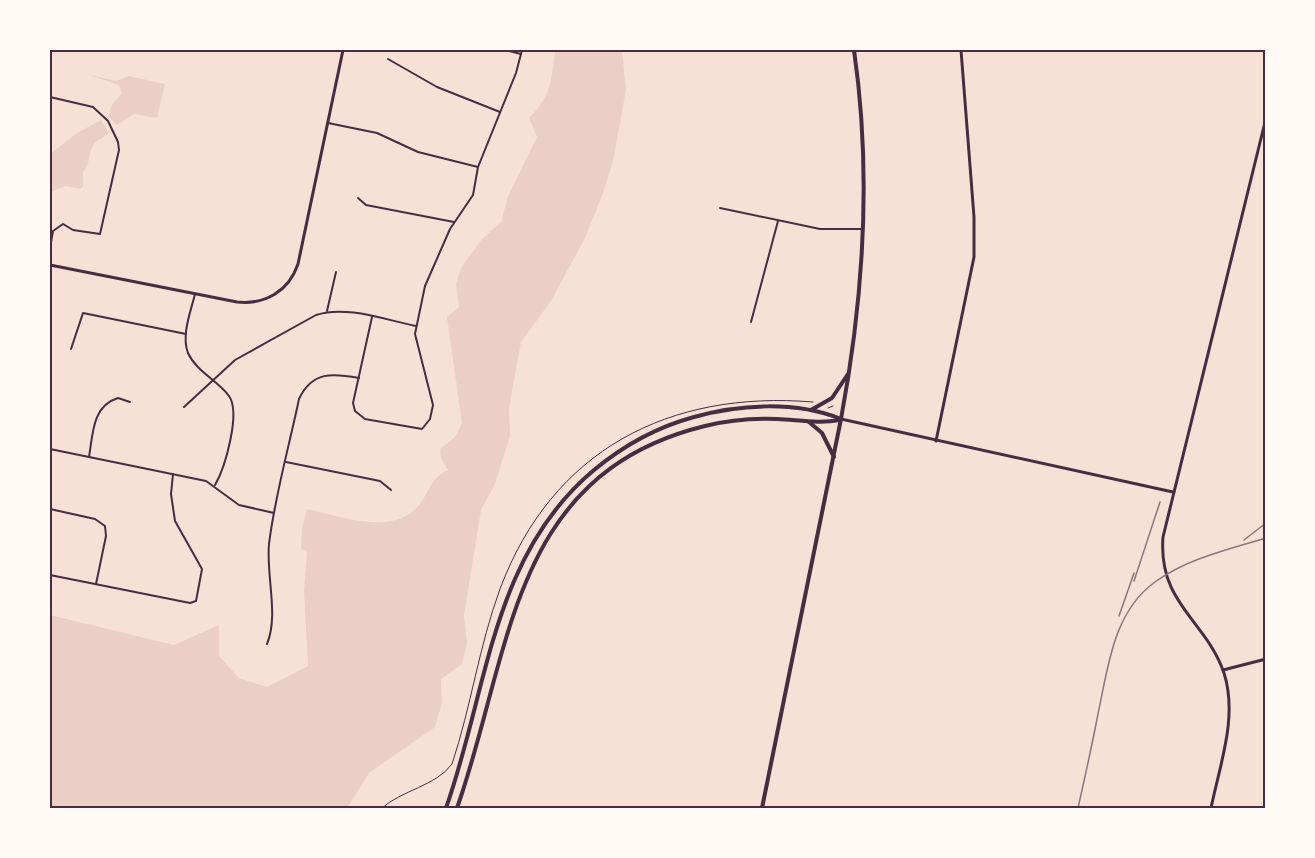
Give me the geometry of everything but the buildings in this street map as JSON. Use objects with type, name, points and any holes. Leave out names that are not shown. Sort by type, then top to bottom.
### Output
[{"type":"main road","points":[[50,265],[248,303],[272,296],[286,286],[298,264],[344,50]]},
{"type":"main road","points":[[762,808],[834,457],[860,304],[865,230],[864,163],[854,50]]},
{"type":"main road","points":[[936,441],[974,257],[974,217],[961,50]]},
{"type":"main road","points":[[1211,808],[1230,714],[1228,691],[1223,670],[1214,653],[1180,605],[1167,578],[1163,537],[1266,118]]},
{"type":"main road","points":[[810,410],[832,398],[850,371]]},
{"type":"main road","points":[[446,808],[467,742],[507,595],[528,549],[562,501],[610,456],[673,424],[702,415],[735,409],[766,407],[810,410],[936,441],[1173,492]]},
{"type":"main road","points":[[457,808],[479,740],[517,598],[539,550],[566,512],[585,491],[639,451],[675,435],[704,426],[744,420],[826,423],[841,419]]},
{"type":"main road","points":[[809,421],[822,433],[834,457]]},
{"type":"main road","points":[[1223,670],[1266,659]]},
{"type":"street","points":[[505,50],[521,54]]},
{"type":"street","points":[[372,317],[353,403],[355,411],[365,419],[417,430],[426,426],[433,405],[416,342],[417,326],[428,277],[439,260],[443,242],[473,195],[478,167],[522,50]]},
{"type":"street","points":[[388,59],[437,87],[500,112]]},
{"type":"street","points":[[50,97],[89,105],[99,111],[115,134],[119,150],[100,234],[73,230],[63,224],[53,231],[50,248]]},
{"type":"street","points":[[328,123],[377,133],[418,152],[478,167]]},
{"type":"street","points":[[358,198],[366,204],[454,222]]},
{"type":"street","points":[[720,208],[820,229],[865,230]]},
{"type":"street","points":[[752,322],[778,220]]},
{"type":"street","points":[[327,311],[336,272]]},
{"type":"street","points":[[195,294],[186,334],[190,357],[230,397],[234,413],[222,472],[215,485]]},
{"type":"street","points":[[184,407],[212,379],[245,353],[327,311],[342,311],[417,326]]},
{"type":"street","points":[[71,349],[83,313],[186,334]]},
{"type":"street","points":[[267,644],[272,631],[268,563],[274,513],[299,399],[306,387],[325,374],[359,378]]},
{"type":"street","points":[[89,457],[96,419],[102,408],[118,398],[130,402]]},
{"type":"street","points":[[50,449],[215,485],[240,506],[274,513]]},
{"type":"street","points":[[286,462],[380,481],[391,490]]},
{"type":"street","points":[[50,574],[190,603],[196,601],[202,569],[175,520],[171,494],[173,474]]},
{"type":"street","points":[[50,509],[95,519],[105,526],[106,536],[96,584]]},
{"type":"path","points":[[382,808],[402,794],[445,773],[452,764],[496,601],[508,569],[533,523],[577,473],[624,438],[683,411],[744,400],[817,402]]},
{"type":"path","points":[[828,408],[832,405]]},
{"type":"shaded area","points":[[555,50],[622,50],[626,90],[613,161],[585,238],[551,301],[521,342],[509,408],[510,436],[495,484],[481,510],[464,615],[467,643],[462,664],[441,679],[442,703],[435,727],[369,773],[347,808],[50,808],[50,615],[174,645],[219,625],[219,656],[239,678],[267,687],[308,666],[304,591],[307,551],[301,549],[302,529],[307,509],[366,522],[395,520],[408,515],[419,505],[434,480],[448,470],[441,458],[440,449],[455,437],[462,423],[447,317],[459,307],[456,284],[461,268],[482,239],[501,222],[508,196],[537,137],[529,118],[546,95],[553,70]]},
{"type":"shaded area","points":[[86,74],[116,81],[129,76],[165,84],[157,118],[134,114],[117,125],[108,116],[112,105],[122,93],[119,85]]},
{"type":"shaded area","points":[[101,120],[109,133],[91,150],[83,172],[83,186],[80,189],[66,186],[50,192],[50,154],[77,133]]},
{"type":"railway","points":[[1134,581],[1160,502]]},
{"type":"railway","points":[[1244,540],[1266,523]]},
{"type":"railway","points":[[1078,808],[1109,660],[1114,642],[1130,609],[1141,594],[1155,582],[1180,567],[1266,538]]},
{"type":"railway","points":[[1119,616],[1134,573]]}]
